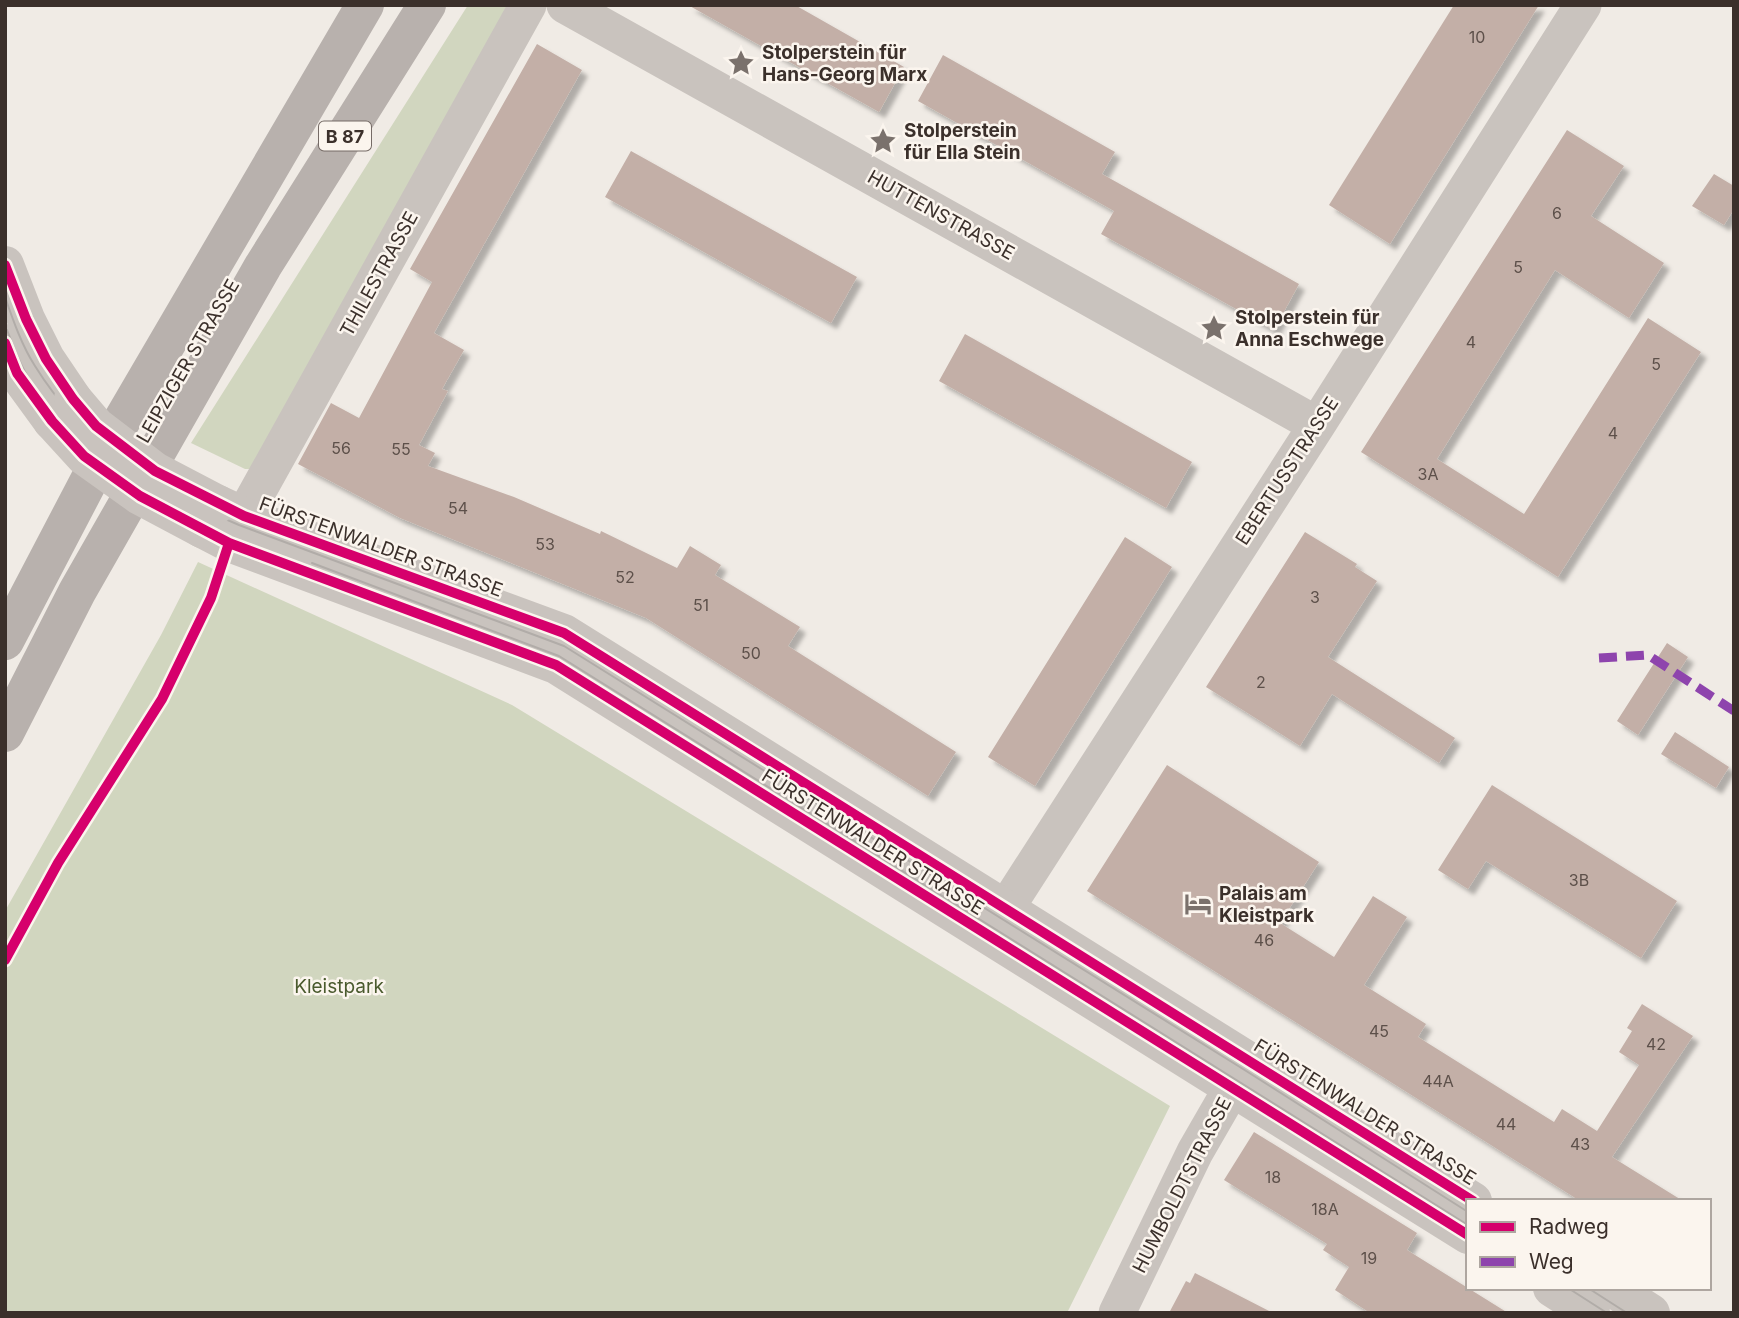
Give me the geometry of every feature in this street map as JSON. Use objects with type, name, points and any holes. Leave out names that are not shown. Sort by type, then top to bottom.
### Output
[{"type":"main road","name":"LEIPZIGER STRASSE","points":[[5,641],[107,446],[365,5]]},
{"type":"main road","name":"LEIPZIGER STRASSE","points":[[5,733],[77,592],[263,266],[427,5]]},
{"type":"street","name":"THILESTRASSE","points":[[223,523],[528,5]]},
{"type":"street","name":"HUTTENSTRASSE","points":[[565,5],[1318,425]]},
{"type":"street","name":"EBERTUSSTRASSE","points":[[997,921],[1318,425],[1583,5]]},
{"type":"street","name":"FÜRSTENWALDER STRASSE","points":[[5,265],[26,319],[18,364],[62,410],[96,426],[223,523],[564,633],[997,921],[1241,1073],[1469,1199]]},
{"type":"street","name":"FÜRSTENWALDER STRASSE","points":[[1241,1073],[1466,1234]]},
{"type":"street","name":"HUMBOLDTSTRASSE","points":[[1117,1313],[1195,1152],[1241,1073]]},
{"type":"street","points":[[1555,1290],[1591,1313]]},
{"type":"street","points":[[1615,1290],[1651,1313]]},
{"type":"green space","points":[[468,5],[518,5],[254,469],[245,469],[191,443]]},
{"type":"green space","name":"Kleistpark","points":[[198,562],[512,705],[1170,1106],[1067,1313],[5,1313],[5,911],[161,635]]},
{"type":"building","points":[[688,5],[795,5],[904,67],[879,112]]},
{"type":"building","points":[[1454,5],[1539,5],[1390,244],[1329,205]]},
{"type":"building","points":[[537,44],[582,70],[434,333],[464,350],[442,389],[448,391],[419,445],[435,453],[428,466],[514,497],[600,534],[601,531],[677,568],[690,546],[721,565],[715,575],[800,627],[788,646],[956,752],[928,796],[646,618],[400,518],[298,464],[331,403],[359,418],[432,282],[410,269]]},
{"type":"building","points":[[943,55],[1115,152],[1102,174],[1299,284],[1274,330],[1101,234],[1114,211],[918,101]]},
{"type":"building","points":[[1567,130],[1624,166],[1591,216],[1664,263],[1629,318],[1555,270],[1437,459],[1524,514],[1648,318],[1701,352],[1558,577],[1361,452]]},
{"type":"building","points":[[631,151],[857,277],[831,323],[605,197]]},
{"type":"building","points":[[1714,174],[1734,186],[1734,209],[1724,225],[1692,206]]},
{"type":"building","points":[[965,334],[1192,462],[1166,508],[939,381]]},
{"type":"building","points":[[1305,532],[1357,564],[1355,567],[1377,581],[1328,657],[1455,738],[1439,763],[1332,694],[1300,746],[1206,687]]},
{"type":"building","points":[[1125,537],[1172,567],[1035,786],[988,757]]},
{"type":"building","points":[[1667,643],[1688,657],[1638,735],[1617,721]]},
{"type":"building","points":[[1675,732],[1729,767],[1716,788],[1661,754]]},
{"type":"building","points":[[1167,765],[1319,862],[1280,923],[1334,957],[1373,896],[1407,917],[1364,985],[1426,1024],[1418,1037],[1554,1122],[1562,1109],[1597,1131],[1639,1065],[1619,1052],[1632,1031],[1627,1028],[1642,1004],[1693,1036],[1612,1157],[1680,1199],[1577,1199],[1087,891]]},
{"type":"building","points":[[1492,785],[1677,901],[1641,958],[1486,861],[1468,889],[1438,870]]},
{"type":"building","points":[[1254,1132],[1417,1233],[1407,1250],[1466,1287],[1466,1290],[1471,1290],[1508,1313],[1370,1313],[1335,1290],[1349,1267],[1323,1250],[1327,1244],[1224,1180]]},
{"type":"building","points":[[1195,1273],[1273,1313],[1169,1313],[1186,1281],[1190,1283]]},
{"type":"tram line","points":[[5,297],[26,350],[54,394],[99,442],[150,480],[239,525],[564,646],[1466,1211]]},
{"type":"tram line","points":[[7,330],[24,370],[66,426],[102,460],[161,499]]},
{"type":"tram line","points":[[312,563],[559,656],[1466,1224]]},
{"type":"tram line","points":[[1571,1290],[1607,1313]]},
{"type":"tram line","points":[[1591,1290],[1627,1313]]},
{"type":"marked path","points":[[1599,658],[1648,655],[1734,711]]},
{"type":"cycle path","points":[[5,265],[26,319],[46,359],[73,399],[96,426],[155,471],[244,516],[564,633],[1470,1199]]},
{"type":"cycle path","points":[[5,343],[17,373],[52,421],[84,456],[140,496],[229,543],[556,665],[1466,1234]]},
{"type":"cycle path","points":[[5,960],[58,863],[162,699],[211,598],[229,543]]},
{"type":"place","name":"Stolperstein für Hans-Georg Marx","points":[[741,63]]},
{"type":"place","name":"Stolperstein für Ella Stein","points":[[883,141]]},
{"type":"place","name":"Stolperstein für Anna Eschwege","points":[[1214,328]]},
{"type":"place","name":"Palais am Kleistpark","points":[[1198,904]]}]
